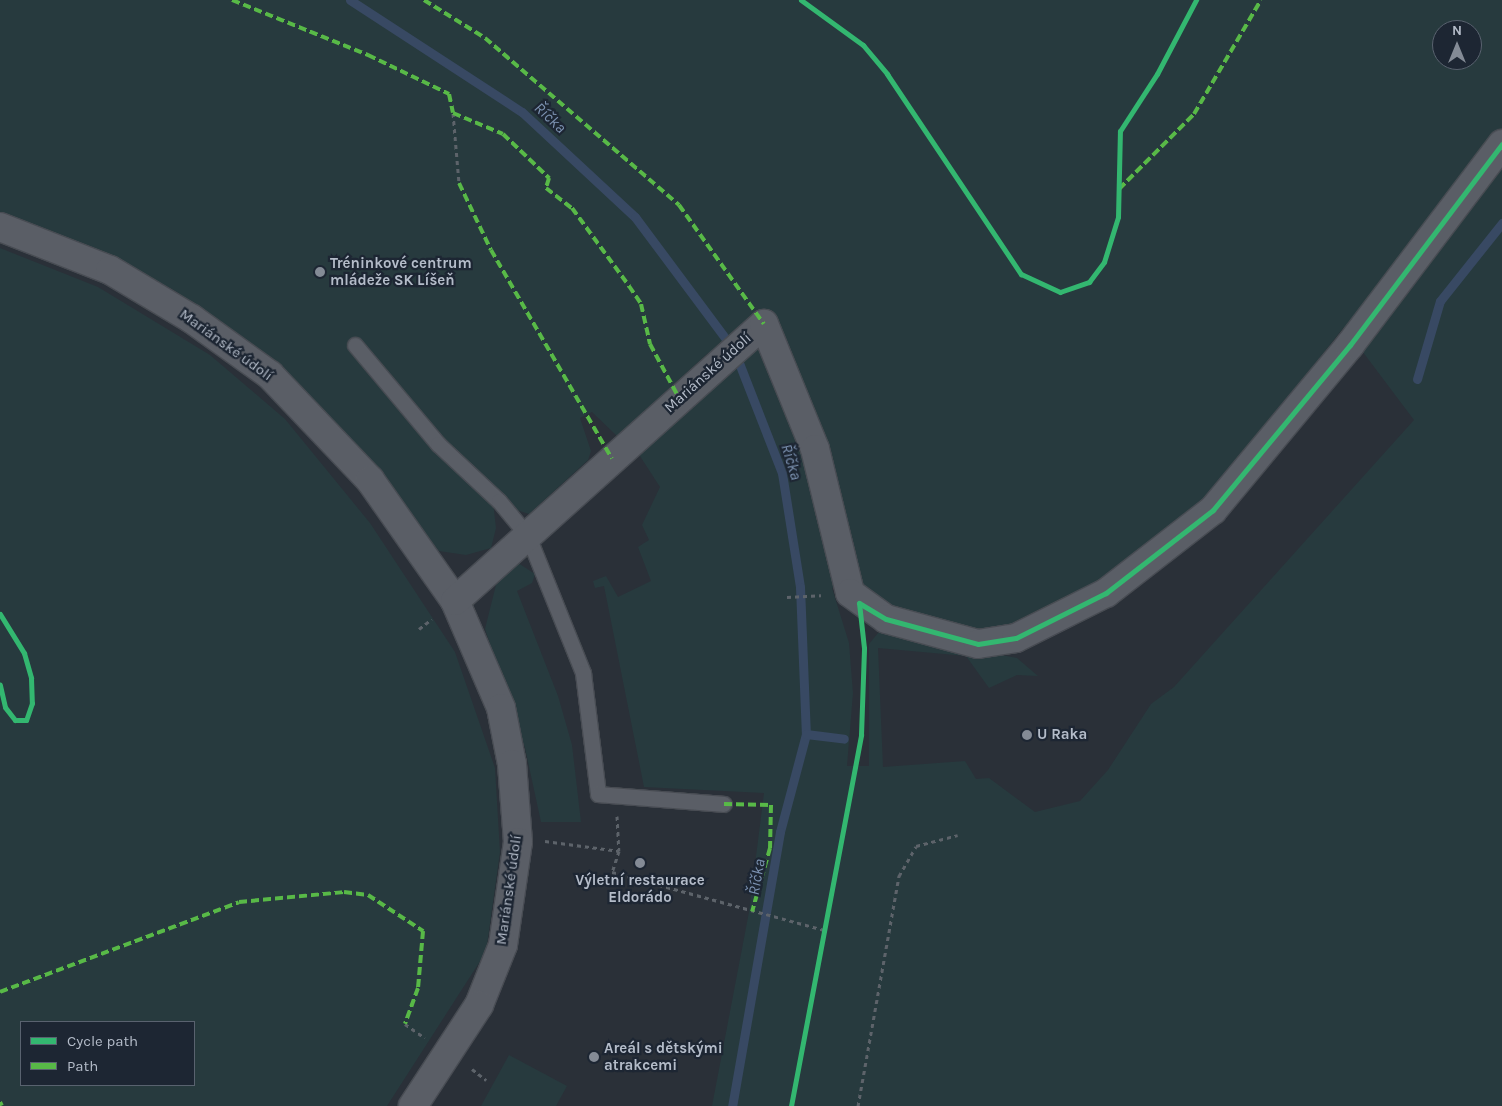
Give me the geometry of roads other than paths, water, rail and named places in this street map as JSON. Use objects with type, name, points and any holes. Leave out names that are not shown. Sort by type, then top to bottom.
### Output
[{"type":"street","name":"Mariánské údolí","points":[[455,601],[764,324],[815,449],[844,580],[858,603],[886,619],[978,644],[1016,638],[1106,593],[1213,510],[1350,345],[1502,144]]},
{"type":"street","name":"Mariánské údolí","points":[[0,227],[110,270],[192,319],[270,375],[370,480],[455,601],[501,708],[512,764],[518,842],[503,945],[479,1005],[412,1106]]},
{"type":"lane","points":[[355,345],[438,444],[499,501],[528,536],[583,673],[598,794],[616,797],[724,804]]},
{"type":"waterway","name":"Říčka","points":[[350,0],[522,112],[635,217],[734,350],[782,473],[800,587],[806,734],[780,832],[732,1106]]},
{"type":"waterway","points":[[1417,379],[1440,301],[1502,223]]},
{"type":"waterway","points":[[806,734],[844,739]]},
{"type":"place","name":"Tréninkové centrum mládeže SK Líšeň","points":[[320,272]]},
{"type":"place","name":"U Raka","points":[[1027,735]]},
{"type":"place","name":"Výletní restaurace Eldorádo","points":[[640,863]]},
{"type":"place","name":"Areál s dětskými atrakcemi","points":[[594,1057]]}]
